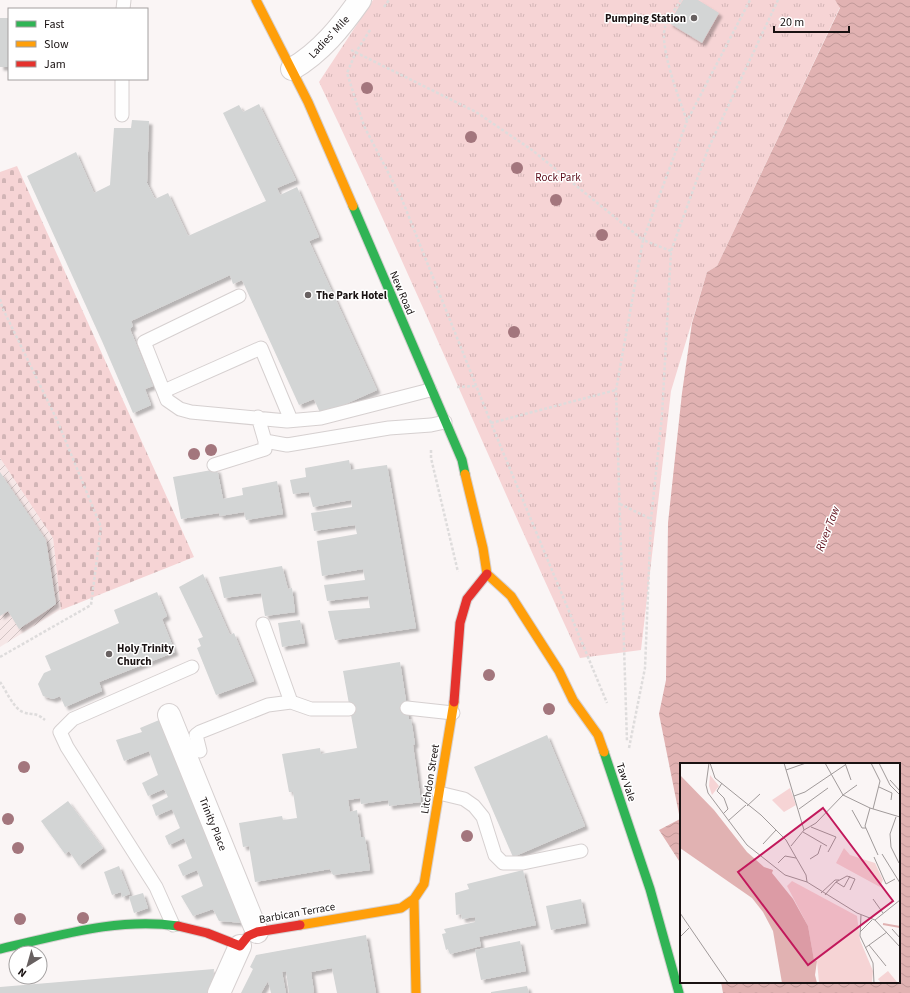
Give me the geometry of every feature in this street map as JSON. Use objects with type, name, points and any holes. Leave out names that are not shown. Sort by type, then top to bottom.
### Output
[{"type":"street","name":"New Road","points":[[256,0],[292,69],[430,390],[462,460],[488,574]]},
{"type":"street","name":"Ladies' Mile","points":[[292,69],[309,59],[330,40],[360,0]]},
{"type":"street","name":"Taw Vale","points":[[488,574],[511,596],[559,671],[573,700],[598,736],[650,889],[679,993]]},
{"type":"street","name":"Litchdon Street","points":[[414,899],[424,884],[440,793],[456,690],[460,623],[467,600],[488,574]]},
{"type":"street","name":"Trinity Place","points":[[169,715],[257,932]]},
{"type":"street","name":"Barbican Terrace","points":[[240,946],[248,936],[257,932],[401,908],[414,899]]},
{"type":"street","points":[[414,899],[416,993]]},
{"type":"street","points":[[0,949],[122,924],[173,925],[219,937],[240,946],[219,993]]},
{"type":"lane","points":[[122,80],[122,115]]},
{"type":"lane","points":[[239,296],[144,342],[167,400],[180,409],[191,412],[291,420],[321,418],[430,390]]},
{"type":"lane","points":[[164,391],[261,348],[291,420]]},
{"type":"lane","points":[[214,465],[265,449],[265,441],[258,417]]},
{"type":"lane","points":[[265,441],[287,445],[389,428],[431,425],[445,422]]},
{"type":"lane","points":[[263,624],[291,702]]},
{"type":"lane","points":[[173,925],[156,887],[67,747],[60,732],[73,719],[192,667]]},
{"type":"lane","points":[[200,751],[196,735],[200,732],[268,705],[291,702],[311,709],[349,709]]},
{"type":"lane","points":[[407,708],[453,713]]},
{"type":"lane","points":[[440,793],[464,799],[474,806],[483,816],[495,855],[503,863],[523,863],[581,851]]},
{"type":"path","points":[[681,0],[665,27],[665,45],[675,88],[687,121]]},
{"type":"path","points":[[627,754],[616,390],[643,240],[687,121],[750,0]]},
{"type":"path","points":[[627,754],[645,668],[651,519],[662,416],[671,251],[708,149],[778,0]]},
{"type":"path","points":[[330,40],[476,112],[532,150],[643,240],[671,251]]},
{"type":"path","points":[[356,52],[347,73],[364,126],[401,197],[491,423],[609,710]]},
{"type":"path","points":[[0,299],[2,307],[57,420],[101,527],[91,605],[0,657]]},
{"type":"path","points":[[464,386],[476,386]]},
{"type":"path","points":[[491,423],[616,390]]},
{"type":"path","points":[[431,425],[431,458],[444,510],[453,559],[467,600]]},
{"type":"path","points":[[620,504],[651,519]]},
{"type":"path","points":[[0,682],[18,709],[24,712],[37,713],[60,732]]},
{"type":"path","points":[[621,739],[627,754]]},
{"type":"shaded area","points":[[0,458],[53,538],[61,609],[0,647]]},
{"type":"green space","name":"Rock Park","points":[[373,0],[835,0],[840,7],[717,266],[707,272],[671,391],[641,650],[580,658],[386,225],[319,82]]},
{"type":"green space","points":[[17,166],[194,557],[61,610],[53,538],[0,458],[0,172]]},
{"type":"water","name":"River Taw","points":[[835,0],[910,0],[910,993],[723,993],[721,983],[900,983],[900,763],[680,763],[680,819],[659,714],[666,680],[668,523],[682,393],[692,323],[707,272],[717,266],[840,8]]},
{"type":"water","points":[[680,819],[680,862],[659,830]]},
{"type":"building","name":"Pumping Station","points":[[683,0],[698,0],[719,13],[702,43],[669,23]]},
{"type":"building","points":[[0,18],[8,18],[8,67],[0,67]]},
{"type":"building","points":[[259,104],[296,180],[277,188],[280,195],[297,187],[319,237],[309,241],[377,390],[321,415],[314,399],[299,405],[242,280],[233,284],[230,275],[131,321],[133,326],[130,329],[153,386],[145,389],[151,405],[133,413],[27,176],[76,152],[94,193],[110,185],[114,128],[131,128],[132,120],[149,121],[147,183],[155,199],[168,193],[188,236],[266,201],[223,113],[239,105],[243,112]]},
{"type":"building","points":[[349,460],[351,470],[387,465],[416,628],[335,640],[328,611],[370,608],[368,596],[327,601],[324,585],[365,580],[363,569],[322,576],[317,541],[357,534],[355,525],[314,531],[311,513],[352,507],[351,500],[313,507],[309,492],[293,494],[290,480],[306,477],[305,468]]},
{"type":"building","points":[[217,469],[223,499],[243,495],[242,488],[277,481],[283,514],[246,520],[244,512],[220,516],[219,513],[181,519],[173,477]]},
{"type":"building","points":[[0,472],[46,540],[56,604],[19,629],[8,611],[0,616]]},
{"type":"building","points":[[282,566],[288,589],[292,588],[295,612],[265,616],[261,593],[224,598],[219,577]]},
{"type":"building","points":[[203,574],[230,635],[234,633],[254,681],[216,695],[197,648],[201,646],[198,639],[203,637],[179,587]]},
{"type":"building","name":"Holy Trinity Church","points":[[157,592],[167,616],[162,619],[175,652],[99,682],[102,691],[65,707],[60,696],[53,699],[43,696],[38,684],[44,673],[51,670],[45,656],[119,623],[114,610]]},
{"type":"building","points":[[300,620],[305,643],[282,647],[278,623]]},
{"type":"building","points":[[400,662],[409,720],[411,719],[415,744],[413,745],[421,802],[389,806],[388,800],[361,804],[360,798],[348,800],[350,812],[357,810],[361,837],[365,837],[370,870],[333,875],[330,869],[255,882],[249,846],[243,847],[239,823],[282,816],[283,820],[297,818],[293,792],[289,792],[282,754],[320,748],[321,754],[357,748],[343,671]]},
{"type":"building","points":[[164,718],[245,923],[219,921],[213,909],[193,916],[181,896],[203,886],[197,870],[183,876],[178,865],[192,858],[184,838],[169,845],[165,836],[180,828],[172,809],[156,816],[152,805],[168,797],[164,789],[148,796],[142,783],[158,775],[149,751],[124,761],[116,740],[142,732],[140,728]]},
{"type":"building","points":[[547,735],[585,826],[513,857],[474,767]]},
{"type":"building","points":[[68,801],[103,848],[79,866],[69,851],[65,854],[41,821]]},
{"type":"building","points":[[119,866],[130,894],[122,897],[121,892],[112,895],[104,872]]},
{"type":"building","points":[[523,870],[536,925],[479,937],[481,946],[450,954],[448,949],[446,950],[442,934],[446,933],[444,929],[475,922],[475,917],[462,919],[461,914],[456,915],[455,893],[469,889],[467,884]]},
{"type":"building","points":[[143,893],[148,908],[134,913],[129,897]]},
{"type":"building","points":[[581,899],[586,923],[551,930],[546,906]]},
{"type":"building","points":[[366,935],[376,993],[337,993],[332,968],[311,972],[314,992],[312,993],[289,993],[286,971],[282,972],[286,993],[271,993],[268,981],[261,993],[241,993],[253,969],[250,967],[256,955]]},
{"type":"building","points":[[520,941],[526,971],[481,980],[475,950]]},
{"type":"building","points":[[214,969],[212,993],[0,993],[0,987],[48,985],[48,983]]},
{"type":"building","points":[[527,986],[529,993],[491,993],[491,992]]},
{"type":"traffic: fast","points":[[353,206],[462,460],[465,474]]},
{"type":"traffic: fast","points":[[604,752],[650,889],[679,993]]},
{"type":"traffic: fast","points":[[0,949],[88,929],[111,926],[133,924],[178,926]]},
{"type":"traffic: slow","points":[[256,0],[308,102],[353,206]]},
{"type":"traffic: slow","points":[[465,474],[483,548],[487,574],[511,596],[559,671],[573,700],[598,735],[604,752]]},
{"type":"traffic: slow","points":[[416,993],[414,899],[424,884],[454,702]]},
{"type":"traffic: slow","points":[[300,925],[401,908],[414,899]]},
{"type":"traffic: jam","points":[[454,702],[460,623],[467,599],[487,574]]},
{"type":"traffic: jam","points":[[178,926],[207,933],[240,946],[248,936],[257,932],[300,925]]},
{"type":"place","name":"Pumping Station","points":[[694,18]]},
{"type":"place","name":"The Park Hotel","points":[[308,295]]},
{"type":"place","name":"Holy Trinity Church","points":[[109,654]]}]
